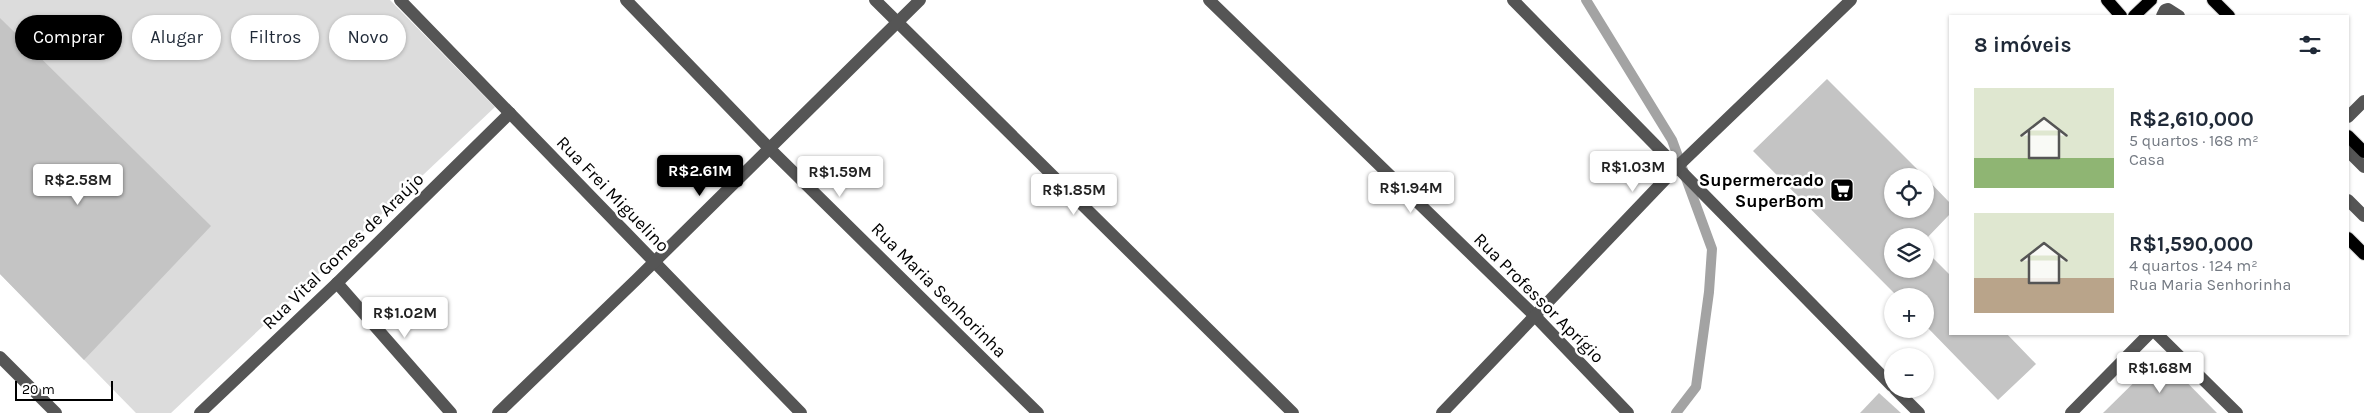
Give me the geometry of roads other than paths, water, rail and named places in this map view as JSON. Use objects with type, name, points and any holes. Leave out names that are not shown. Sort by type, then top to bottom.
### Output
[{"type":"main road","points":[[2106,0],[2121,15]]},
{"type":"main road","points":[[2135,15],[2151,0]]},
{"type":"main road","points":[[2213,0],[2228,15]]},
{"type":"main road","points":[[2349,137],[2364,152]]},
{"type":"main road","points":[[2349,239],[2364,254]]},
{"type":"street","name":"Rua Frei Miguelino","points":[[400,0],[802,413]]},
{"type":"street","name":"Rua Maria Senhorinha","points":[[626,0],[770,148],[1038,413]]},
{"type":"street","points":[[875,0],[1294,413]]},
{"type":"street","points":[[498,413],[920,0]]},
{"type":"street","name":"Rua Professor Aprígio","points":[[1209,0],[1535,316],[1628,413]]},
{"type":"street","points":[[1513,0],[1884,378]]},
{"type":"street","points":[[1442,413],[1677,167],[1850,0]]},
{"type":"street","points":[[2162,15],[2165,10],[2168,9],[2177,15]]},
{"type":"street","points":[[2349,116],[2364,101]]},
{"type":"street","name":"Rua Vital Gomes de Araújo","points":[[200,413],[337,283],[510,113]]},
{"type":"street","points":[[2349,152],[2364,167]]},
{"type":"street","points":[[2349,201],[2364,216]]},
{"type":"street","points":[[337,283],[452,413]]},
{"type":"street","points":[[2071,413],[2148,335]]},
{"type":"street","points":[[2158,335],[2236,413]]},
{"type":"street","points":[[0,357],[56,413]]},
{"type":"street","points":[[1904,398],[1919,413]]},
{"type":"waterway","points":[[1586,0],[1672,140],[1712,249],[1709,292],[1696,387],[1676,413]]},
{"type":"place","name":"Supermercado SuperBom","points":[[1842,190]]}]
